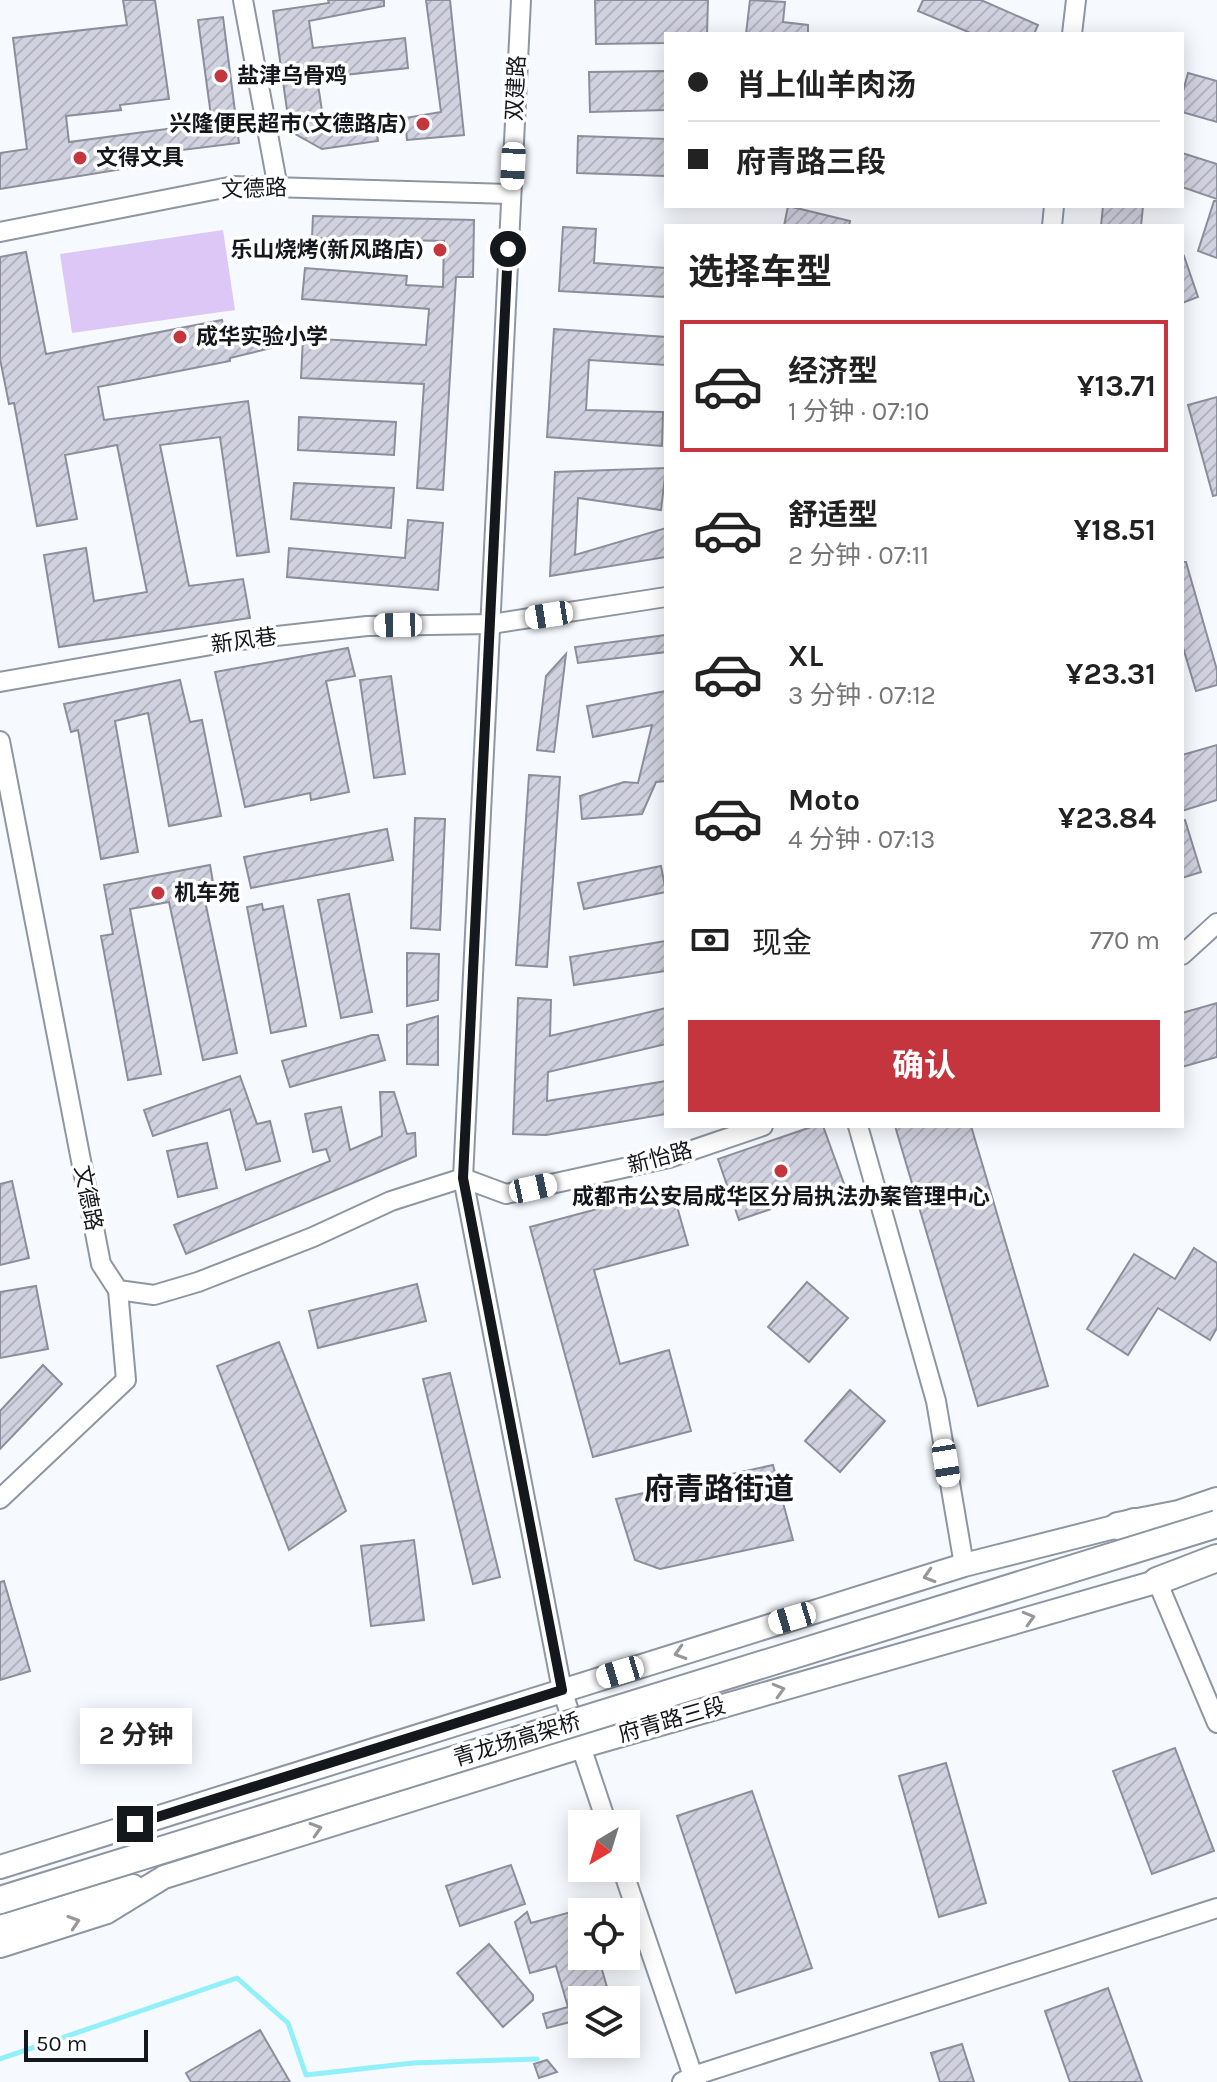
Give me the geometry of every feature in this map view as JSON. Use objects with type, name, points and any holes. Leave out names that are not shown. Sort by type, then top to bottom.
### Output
[{"type":"highway","points":[[1118,1526],[1179,1514],[1217,1501]]},
{"type":"highway","name":"青龙场高架桥","points":[[0,1882],[1217,1508]]},
{"type":"highway","name":"青龙场高架桥","points":[[0,1900],[1217,1524]]},
{"type":"highway","points":[[1157,1581],[1217,1558]]},
{"type":"main road","points":[[0,1867],[964,1565],[1118,1526],[1217,1488]]},
{"type":"main road","name":"府青路三段","points":[[0,1946],[107,1912],[164,1877],[580,1747],[1217,1566]]},
{"type":"main road","points":[[0,1927],[164,1877]]},
{"type":"street","points":[[243,0],[278,188]]},
{"type":"street","name":"双建路","points":[[521,0],[463,1178],[562,1690],[602,1810]]},
{"type":"street","points":[[1072,32],[1076,0]]},
{"type":"street","name":"文德路","points":[[0,232],[234,186],[511,194]]},
{"type":"street","name":"新风巷","points":[[0,682],[240,640],[367,626],[491,624],[664,597]]},
{"type":"street","name":"文德路","points":[[0,741],[101,1264],[118,1290]]},
{"type":"street","points":[[1184,953],[1217,923]]},
{"type":"street","name":"新怡路","points":[[463,1178],[506,1194],[669,1158],[757,1128]]},
{"type":"street","points":[[859,1128],[936,1401],[964,1565]]},
{"type":"street","points":[[0,1499],[126,1380],[118,1290],[154,1295],[198,1282],[313,1237],[391,1201],[463,1178]]},
{"type":"street","points":[[1157,1581],[1217,1723]]},
{"type":"street","points":[[626,1882],[690,2080],[1217,1908]]},
{"type":"shaded area","points":[[223,230],[235,310],[72,333],[60,254]]},
{"type":"building","points":[[123,0],[155,0],[169,99],[120,105],[121,110],[66,116],[69,142],[212,123],[198,20],[223,17],[239,143],[133,156],[135,167],[0,189],[0,153],[27,149],[13,38],[127,25]]},
{"type":"building","points":[[328,0],[384,0],[384,6],[309,21],[313,48],[405,38],[408,68],[317,78],[322,111],[339,124],[375,119],[378,141],[322,149],[290,131],[273,11],[329,3]]},
{"type":"building","points":[[426,0],[450,0],[464,135],[407,140],[405,118],[441,112]]},
{"type":"building","points":[[595,0],[708,0],[707,32],[664,32],[664,43],[596,44]]},
{"type":"building","points":[[750,0],[785,2],[783,22],[808,25],[808,32],[746,32]]},
{"type":"building","points":[[923,0],[981,0],[1038,25],[1035,32],[968,32],[918,11]]},
{"type":"building","points":[[664,71],[664,110],[590,112],[589,72]]},
{"type":"building","points":[[1188,73],[1217,81],[1217,122],[1184,113],[1184,88]]},
{"type":"building","points":[[578,136],[664,139],[664,176],[577,173]]},
{"type":"building","points":[[1184,154],[1217,164],[1217,199],[1184,188]]},
{"type":"building","points":[[1214,201],[1217,201],[1217,258],[1198,251]]},
{"type":"building","points":[[788,208],[850,221],[849,224],[784,224]]},
{"type":"building","points":[[1103,208],[1143,208],[1141,224],[1101,224]]},
{"type":"building","points":[[313,216],[474,220],[473,277],[456,277],[443,490],[417,488],[424,384],[301,378],[303,338],[426,345],[429,309],[302,299],[305,268],[407,276],[406,285],[443,287],[444,241],[312,238]]},
{"type":"building","points":[[563,227],[596,229],[594,263],[664,268],[664,297],[559,291]]},
{"type":"building","points":[[26,252],[46,354],[222,320],[225,334],[265,324],[271,348],[230,358],[230,361],[98,387],[104,420],[248,401],[269,552],[237,556],[220,437],[160,445],[189,586],[243,579],[250,618],[59,647],[44,555],[86,548],[94,601],[147,592],[117,445],[65,455],[77,519],[37,526],[14,403],[9,404],[0,359],[0,257]]},
{"type":"building","points":[[1184,256],[1198,297],[1184,302]]},
{"type":"building","points":[[554,329],[664,337],[664,365],[589,360],[586,410],[663,412],[662,446],[547,437]]},
{"type":"building","points":[[1217,397],[1217,495],[1213,496],[1188,405]]},
{"type":"building","points":[[299,417],[396,422],[394,455],[298,450]]},
{"type":"building","points":[[664,468],[661,510],[578,498],[575,555],[664,529],[664,557],[550,576],[555,472]]},
{"type":"building","points":[[294,483],[394,488],[391,528],[291,519]]},
{"type":"building","points":[[408,520],[443,523],[438,590],[287,577],[289,548],[405,558]]},
{"type":"building","points":[[1184,562],[1217,670],[1217,685],[1196,691],[1184,651]]},
{"type":"building","points":[[664,635],[664,652],[578,663],[575,647]]},
{"type":"building","points":[[348,648],[355,676],[326,681],[349,792],[311,800],[310,793],[245,807],[215,672]]},
{"type":"building","points":[[566,654],[554,752],[537,750],[546,676]]},
{"type":"building","points":[[391,676],[405,774],[374,778],[360,680]]},
{"type":"building","points":[[180,680],[190,722],[202,720],[221,816],[169,826],[148,713],[115,721],[138,852],[101,859],[78,730],[71,732],[64,704]]},
{"type":"building","points":[[664,691],[664,781],[656,782],[642,814],[582,819],[580,796],[624,782],[638,783],[652,725],[593,737],[587,706]]},
{"type":"building","points":[[1217,745],[1217,800],[1184,810],[1184,754]]},
{"type":"building","points":[[529,775],[560,777],[547,967],[516,965]]},
{"type":"building","points":[[415,818],[445,819],[440,930],[411,928]]},
{"type":"building","points":[[1184,820],[1201,872],[1184,877]]},
{"type":"building","points":[[387,829],[393,860],[251,888],[244,857]]},
{"type":"building","points":[[210,865],[215,894],[204,896],[237,1053],[203,1060],[169,902],[130,909],[161,1074],[128,1080],[101,936],[113,934],[104,885]]},
{"type":"building","points":[[661,866],[664,892],[584,909],[578,883]]},
{"type":"building","points":[[349,894],[372,1012],[341,1018],[318,900]]},
{"type":"building","points":[[262,904],[263,910],[283,906],[306,1026],[271,1033],[247,907]]},
{"type":"building","points":[[664,941],[664,971],[574,985],[570,957]]},
{"type":"building","points":[[407,953],[439,954],[438,1000],[407,1006]]},
{"type":"building","points":[[518,998],[551,1000],[550,1036],[664,1008],[664,1044],[548,1072],[547,1101],[664,1081],[664,1114],[546,1135],[513,1134]]},
{"type":"building","points":[[1217,1003],[1217,1057],[1184,1066],[1184,1012]]},
{"type":"building","points":[[438,1016],[438,1065],[407,1064],[407,1025]]},
{"type":"building","points":[[378,1035],[385,1060],[290,1087],[282,1061]]},
{"type":"building","points":[[240,1076],[257,1124],[270,1121],[280,1161],[246,1170],[230,1109],[153,1136],[144,1110]]},
{"type":"building","points":[[380,1092],[394,1092],[407,1134],[415,1133],[416,1156],[186,1254],[174,1225],[330,1161],[326,1149],[313,1152],[305,1114],[341,1107],[350,1150],[382,1136]]},
{"type":"building","name":"成都市公安局成华区分局执法办案管理中心","points":[[808,1128],[824,1128],[844,1184],[739,1220],[718,1159]]},
{"type":"building","points":[[896,1128],[972,1128],[1048,1386],[978,1406]]},
{"type":"building","points":[[207,1143],[217,1188],[178,1197],[167,1151]]},
{"type":"building","points":[[12,1181],[29,1258],[0,1265],[0,1184]]},
{"type":"building","points":[[672,1189],[688,1245],[594,1270],[620,1364],[669,1350],[691,1431],[593,1457],[530,1227]]},
{"type":"building","points":[[1194,1248],[1217,1263],[1217,1328],[1210,1340],[1158,1308],[1128,1355],[1087,1329],[1134,1254],[1175,1279]]},
{"type":"building","points":[[807,1282],[848,1318],[809,1362],[768,1327]]},
{"type":"building","points":[[417,1284],[426,1321],[318,1348],[309,1311]]},
{"type":"building","points":[[36,1286],[48,1349],[0,1358],[0,1292]]},
{"type":"building","points":[[279,1342],[346,1511],[289,1550],[217,1366]]},
{"type":"building","points":[[43,1365],[62,1384],[0,1449],[0,1411]]},
{"type":"building","points":[[450,1373],[500,1577],[473,1584],[423,1379]]},
{"type":"building","points":[[850,1390],[885,1421],[840,1472],[805,1441]]},
{"type":"building","points":[[773,1465],[793,1540],[660,1569],[635,1560],[616,1499]]},
{"type":"building","points":[[414,1540],[424,1620],[371,1626],[361,1546]]},
{"type":"building","points":[[4,1581],[30,1671],[0,1680],[0,1582]]},
{"type":"building","points":[[1175,1748],[1214,1851],[1152,1874],[1113,1771]]},
{"type":"building","points":[[946,1763],[986,1903],[939,1917],[899,1776]]},
{"type":"building","points":[[752,1791],[812,1968],[736,1993],[677,1816]]},
{"type":"building","points":[[511,1865],[525,1904],[460,1926],[446,1886]]},
{"type":"building","points":[[527,1912],[531,1923],[568,1913],[568,1970],[602,1970],[607,1986],[568,1986],[568,2007],[556,1966],[530,1973],[515,1922]]},
{"type":"building","points":[[489,1944],[533,1995],[533,2000],[503,2027],[457,1973]]},
{"type":"building","points":[[1108,1988],[1142,2082],[1070,2082],[1045,2011]]},
{"type":"building","points":[[568,2007],[568,2023],[547,2028],[543,2014]]},
{"type":"building","points":[[260,2030],[290,2082],[191,2082],[186,2073]]},
{"type":"building","points":[[962,2044],[974,2082],[940,2082],[931,2053]]},
{"type":"building","points":[[547,2060],[557,2072],[539,2078],[534,2064]]},
{"type":"waterway","points":[[0,2059],[237,1978],[288,2023],[306,2075],[413,2063],[537,2059]]},
{"type":"place","name":"盐津乌骨鸡","points":[[221,76]]},
{"type":"place","name":"兴隆便民超市(文德路店)","points":[[423,124]]},
{"type":"place","name":"文得文具","points":[[80,158]]},
{"type":"place","name":"乐山烧烤(新风路店)","points":[[440,250]]},
{"type":"place","name":"成华实验小学","points":[[180,337]]},
{"type":"place","name":"机车苑","points":[[158,893]]},
{"type":"place","name":"成都市公安局成华区分局执法办案管理中心","points":[[781,1171]]},
{"type":"district","name":"府青路街道","points":[[719,1489]]},
{"type":"route","points":[[135,1824],[562,1690],[463,1178],[508,249]]}]
